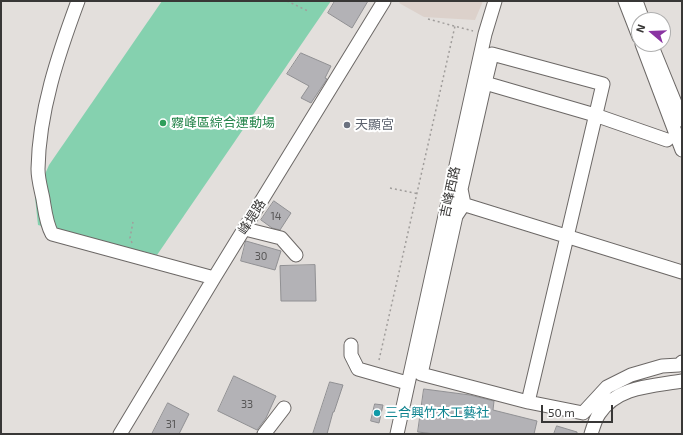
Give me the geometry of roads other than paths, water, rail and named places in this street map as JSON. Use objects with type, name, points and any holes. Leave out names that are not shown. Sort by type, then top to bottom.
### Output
[{"type":"street","points":[[78,1],[59,52],[46,106],[40,148],[38,171],[48,226],[52,234],[214,278]]},
{"type":"street","name":"峰堤路","points":[[124,432],[214,278],[384,1]]},
{"type":"street","name":"吉峰西路","points":[[397,434],[485,34],[495,1]]},
{"type":"street","points":[[625,1],[631,16]]},
{"type":"street","points":[[636,1],[640,12]]},
{"type":"street","points":[[645,52],[682,150]]},
{"type":"street","points":[[654,52],[682,120]]},
{"type":"street","points":[[528,402],[603,84],[492,54],[461,190],[464,204],[456,216],[421,374],[528,402],[583,413],[607,387],[631,375],[662,366],[679,365],[682,362]]},
{"type":"street","points":[[485,83],[595,116],[667,140]]},
{"type":"street","points":[[448,200],[682,272]]},
{"type":"street","points":[[245,229],[282,238],[296,255]]},
{"type":"street","points":[[351,345],[351,355],[358,369],[407,383]]},
{"type":"street","points":[[591,434],[599,414],[610,402],[624,392],[682,381]]},
{"type":"street","points":[[264,434],[284,408]]},
{"type":"place","name":"霧峰區綜合運動場","points":[[163,123]]},
{"type":"place","name":"天顯宮","points":[[347,125]]},
{"type":"place","name":"三合興竹木工藝社","points":[[377,413]]}]
